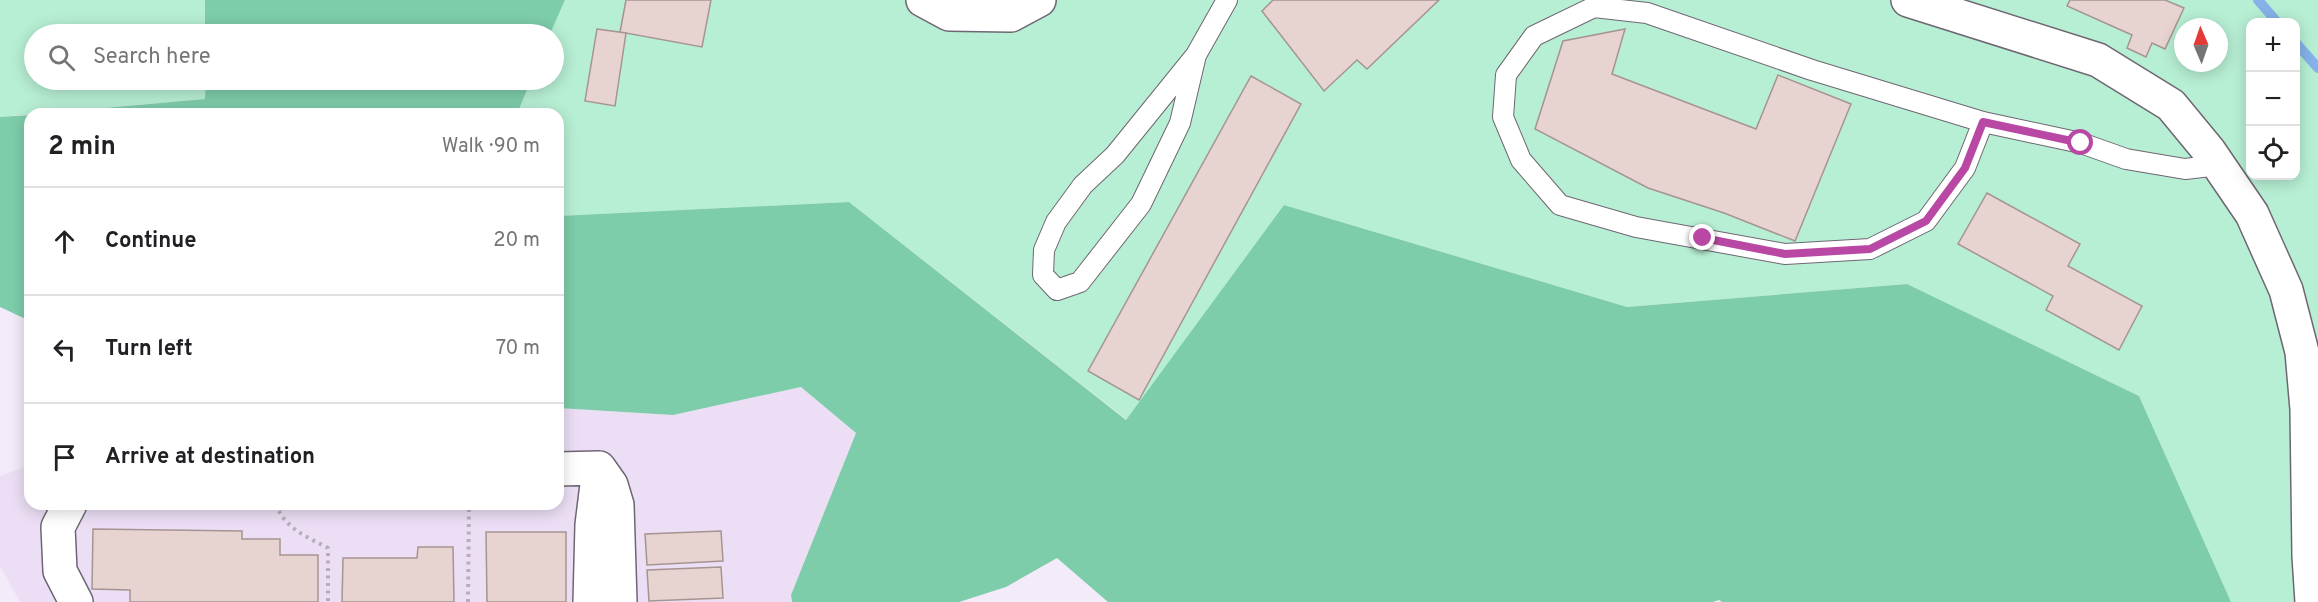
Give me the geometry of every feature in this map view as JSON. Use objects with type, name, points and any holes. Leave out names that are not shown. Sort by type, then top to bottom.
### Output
[{"type":"street","points":[[922,0],[949,14],[1011,15],[1039,0]]},
{"type":"street","points":[[1908,0],[2098,60],[2171,105],[2218,165],[2252,214],[2286,290],[2302,352],[2307,409],[2309,556],[2312,602]]},
{"type":"street","points":[[564,469],[599,468]]},
{"type":"street","points":[[590,602],[592,525],[599,468]]},
{"type":"street","points":[[599,468],[611,485],[617,505],[620,602]]},
{"type":"street","points":[[67,510],[58,527],[60,572],[76,602]]},
{"type":"lane","points":[[1196,55],[1180,123],[1141,204],[1080,282],[1057,290],[1043,275],[1044,250],[1056,222],[1083,185],[1115,155],[1196,55],[1227,0]]},
{"type":"lane","points":[[1983,122],[1965,168],[1926,221],[1870,249],[1785,254],[1636,227],[1560,206],[1521,160],[1503,117],[1506,75],[1534,36],[1594,7],[1647,13],[1812,70],[1983,122],[2081,143],[2126,159],[2185,169],[2218,165]]},
{"type":"path","points":[[278,510],[281,517],[297,531],[328,548],[328,602]]},
{"type":"path","points":[[468,602],[469,510]]},
{"type":"shaded area","points":[[801,387],[856,433],[791,595],[792,602],[20,602],[0,566],[0,476],[24,467],[24,510],[564,510],[564,408],[673,415]]},
{"type":"green space","points":[[0,0],[205,0],[205,24],[24,24],[24,90],[206,90],[206,99],[103,108],[24,108],[24,115],[0,117]]},
{"type":"green space","points":[[205,0],[565,0],[554,24],[205,24]]},
{"type":"green space","points":[[565,0],[2318,0],[2318,602],[2231,602],[2139,396],[1907,284],[1627,307],[1284,205],[1127,420],[849,202],[564,216],[564,108],[519,108],[527,90],[564,90],[564,24],[554,24]]},
{"type":"green space","points":[[205,90],[527,90],[519,108],[105,108],[205,99]]},
{"type":"green space","points":[[24,115],[24,318],[0,307],[0,117]]},
{"type":"green space","points":[[849,202],[1126,420],[1284,205],[1627,307],[1907,284],[2139,396],[2231,602],[1722,602],[1719,600],[1713,602],[1108,602],[1057,558],[1006,587],[959,602],[792,602],[791,595],[856,433],[801,387],[673,415],[564,408],[564,216]]},
{"type":"building","points":[[626,0],[711,0],[702,47],[620,32]]},
{"type":"building","points":[[1273,0],[1439,0],[1367,69],[1357,60],[1324,91],[1262,11]]},
{"type":"building","points":[[2070,0],[2165,0],[2184,8],[2179,18],[2174,18],[2174,30],[2165,49],[2152,43],[2146,57],[2127,48],[2132,35],[2067,6]]},
{"type":"building","points":[[597,29],[626,33],[615,106],[585,101]]},
{"type":"building","points":[[1625,29],[1612,74],[1756,129],[1778,75],[1851,104],[1795,241],[1724,213],[1648,188],[1535,129],[1563,41]]},
{"type":"building","points":[[1251,76],[1301,104],[1139,400],[1088,371]]},
{"type":"building","points":[[1987,193],[2080,244],[2068,266],[2142,306],[2119,350],[2046,310],[2053,296],[1958,244]]},
{"type":"building","points":[[93,529],[242,531],[242,539],[280,539],[280,555],[318,555],[318,602],[130,602],[130,590],[92,589]]},
{"type":"building","points":[[721,531],[723,561],[647,565],[645,534]]},
{"type":"building","points":[[486,532],[566,532],[566,602],[487,602]]},
{"type":"building","points":[[418,547],[453,547],[454,602],[342,602],[343,558],[417,558]]},
{"type":"building","points":[[721,567],[723,598],[649,601],[647,570]]},
{"type":"waterway","points":[[2258,0],[2274,18]]},
{"type":"waterway","points":[[2300,48],[2318,68]]},
{"type":"route","points":[[1703,238],[1785,254],[1870,249],[1926,221],[1965,168],[1983,122],[2081,143]]}]
